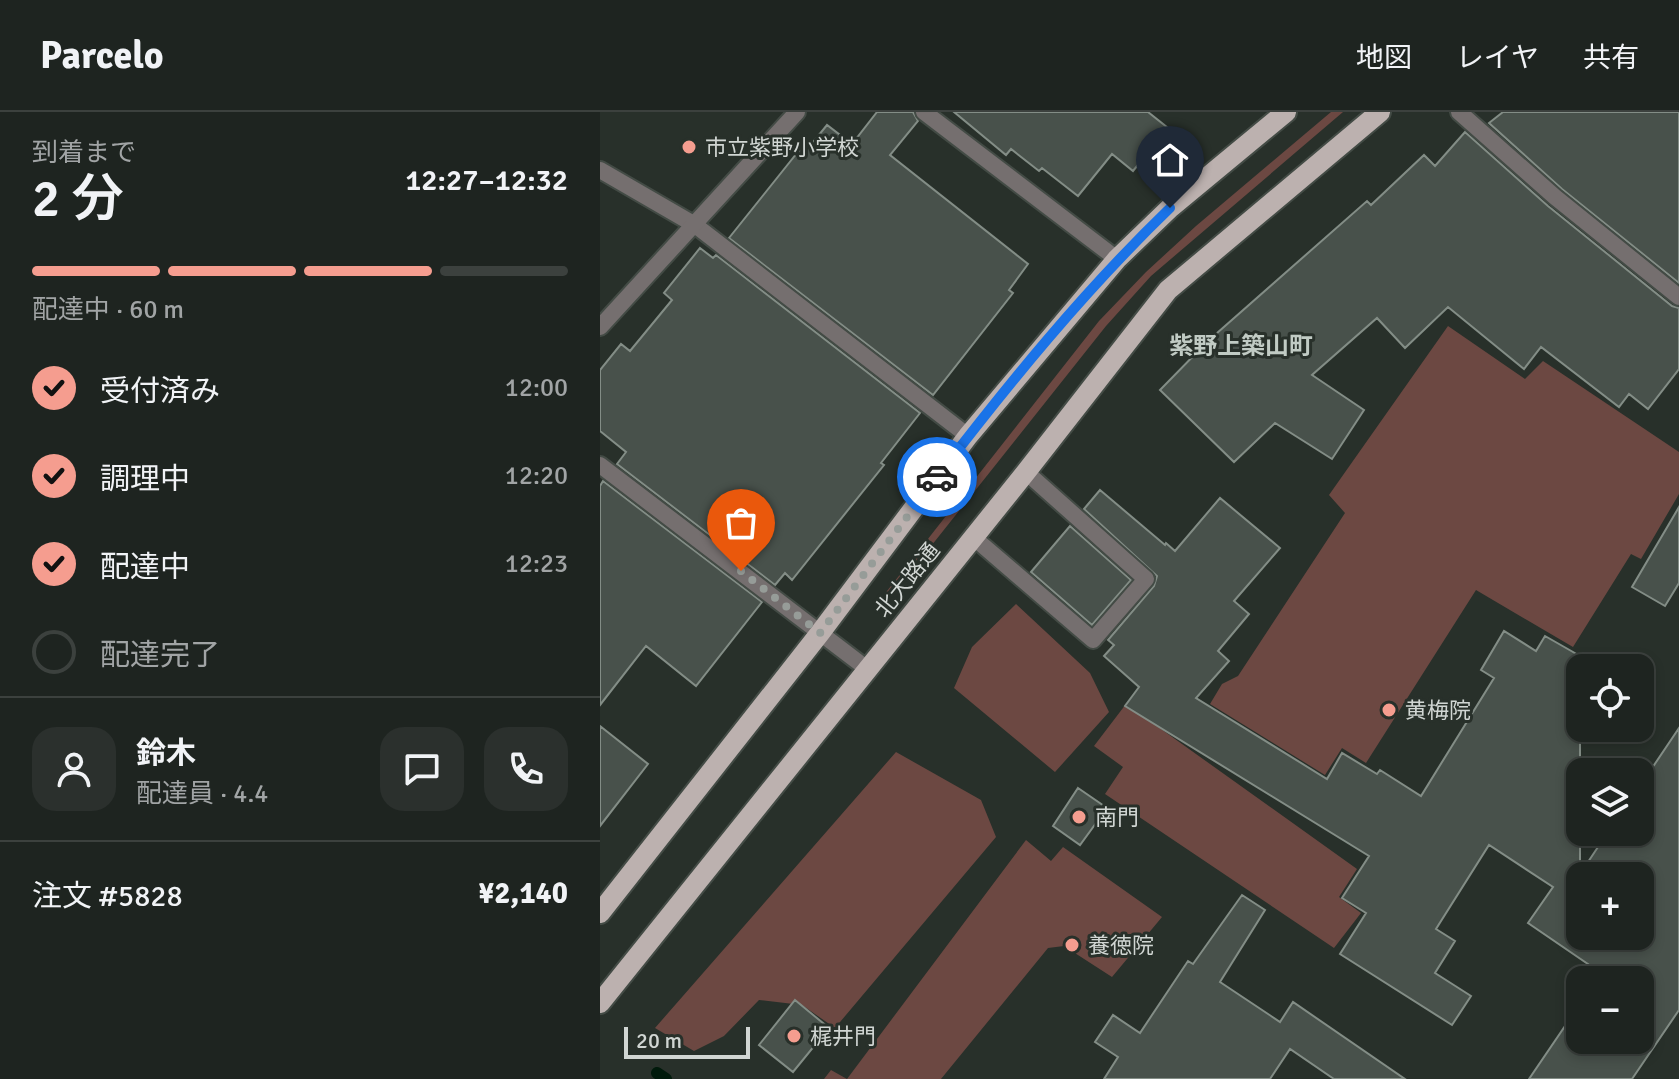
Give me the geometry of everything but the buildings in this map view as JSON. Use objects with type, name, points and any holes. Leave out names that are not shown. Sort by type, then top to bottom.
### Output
[{"type":"main road","name":"北大路通","points":[[600,913],[820,633],[968,436],[1117,259],[1170,208],[1286,112]]},
{"type":"main road","name":"北大路通","points":[[600,1003],[1168,290],[1380,112]]},
{"type":"street","points":[[600,327],[797,112]]},
{"type":"street","points":[[924,112],[1117,259]]},
{"type":"street","points":[[1459,112],[1555,197],[1679,297]]},
{"type":"street","points":[[600,170],[695,225],[968,436]]},
{"type":"street","points":[[600,465],[866,668]]},
{"type":"street","points":[[973,537],[1093,640],[1146,579],[1026,472]]},
{"type":"shaded area","points":[[1331,112],[1343,112],[1151,276],[1106,326],[885,604],[880,603],[1099,321],[1196,226]]},
{"type":"shaded area","points":[[1448,326],[1525,379],[1543,361],[1679,452],[1679,494],[1641,559],[1631,554],[1573,647],[1476,590],[1366,763],[1342,748],[1325,775],[1210,704],[1222,684],[1238,676],[1345,513],[1329,495]]},
{"type":"shaded area","points":[[1016,604],[1090,673],[1109,712],[1055,772],[954,688],[972,647]]},
{"type":"shaded area","points":[[1126,704],[1357,869],[1339,897],[1361,913],[1334,948],[1105,794],[1123,767],[1094,746]]},
{"type":"shaded area","points":[[896,752],[981,800],[996,837],[835,1028],[802,1005],[759,1000],[724,1036],[694,1051],[655,1028]]},
{"type":"shaded area","points":[[1026,840],[1051,861],[1063,847],[1162,917],[1112,977],[1064,946],[1048,948],[941,1079],[847,1079]]},
{"type":"shaded area","points":[[831,1070],[847,1079],[824,1079]]},
{"type":"waterway","points":[[657,1073],[666,1079]]},
{"type":"way so far","points":[[741,571],[820,633],[937,477]]},
{"type":"place","name":"市立紫野小学校","points":[[689,147]]},
{"type":"place","name":"黄梅院","points":[[1389,710]]},
{"type":"place","name":"南門","points":[[1079,817]]},
{"type":"place","name":"養徳院","points":[[1072,945]]},
{"type":"place","name":"梶井門","points":[[794,1036]]},
{"type":"district","name":"紫野上築山町","points":[[1241,346]]},
{"type":"route","points":[[937,477],[1117,259],[1170,208]]}]
